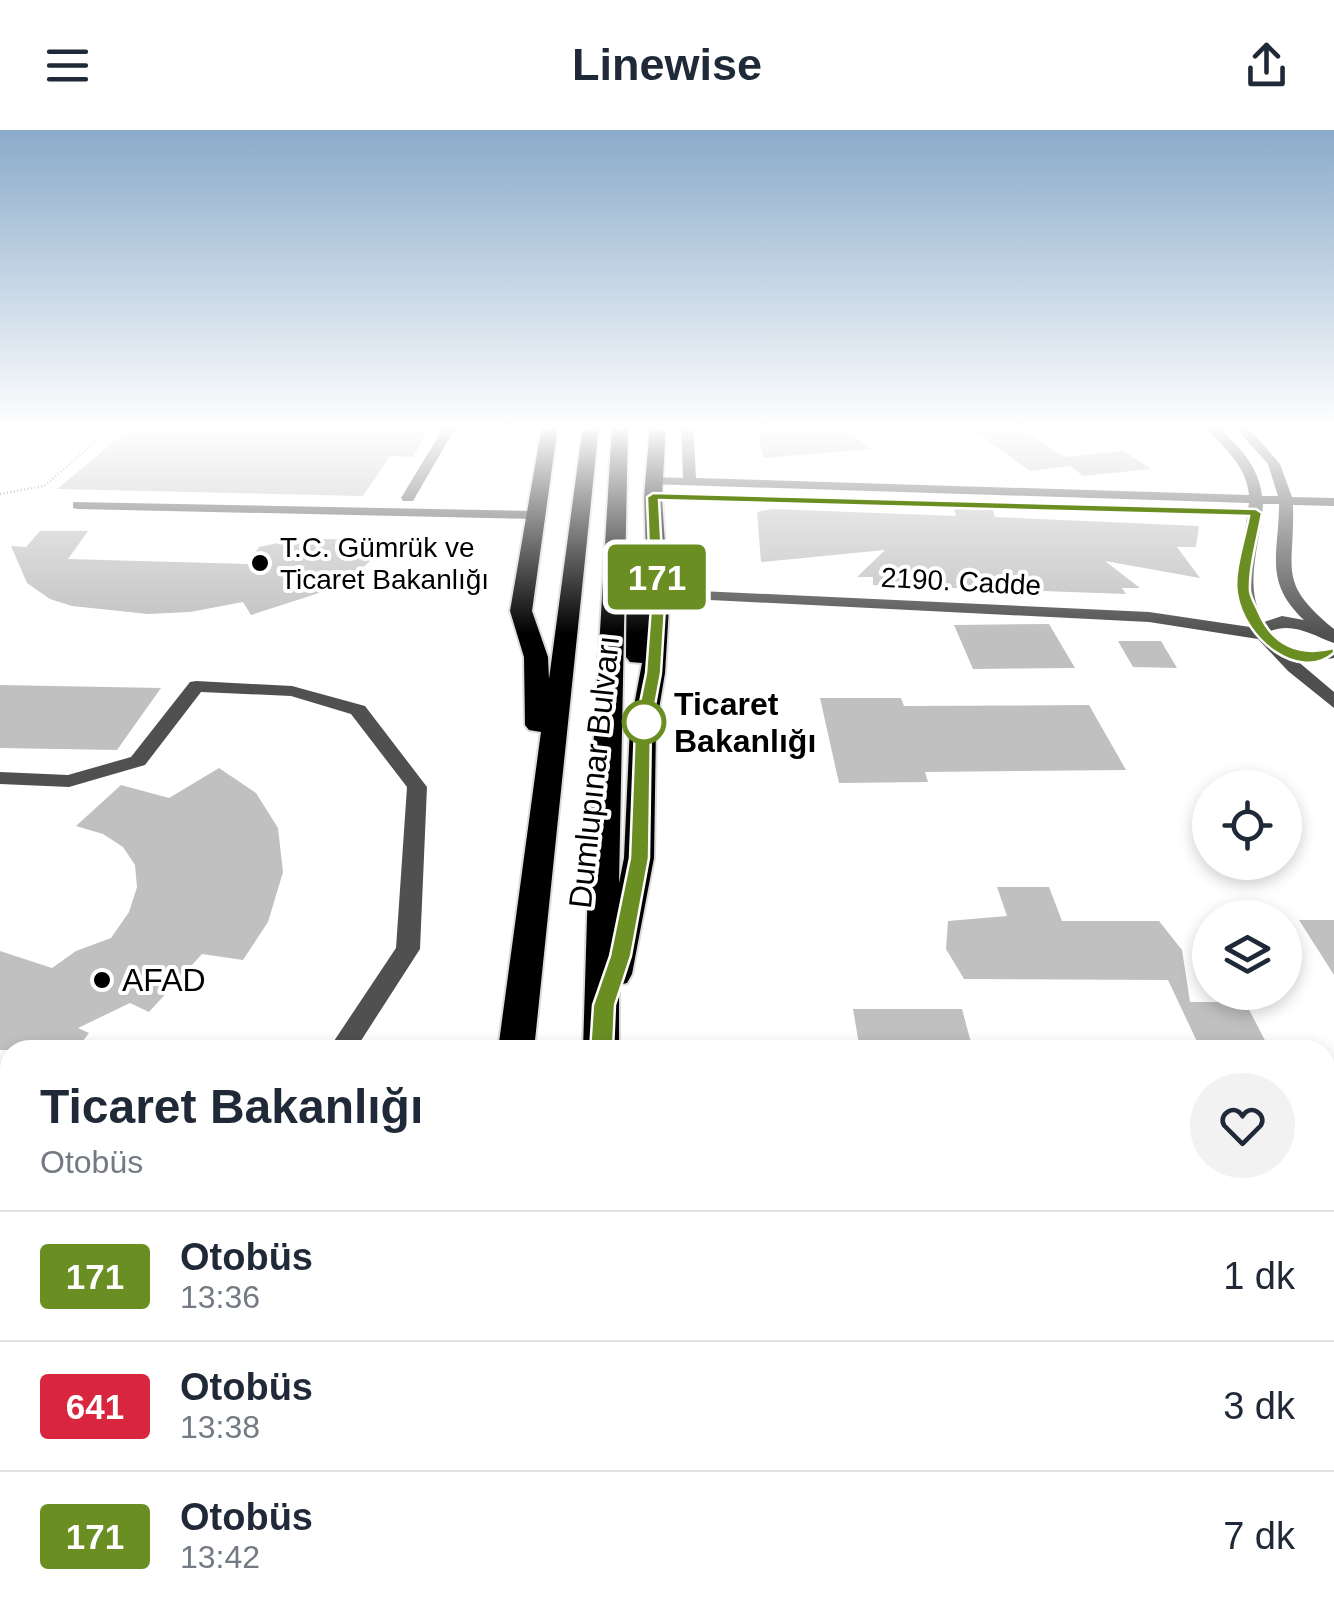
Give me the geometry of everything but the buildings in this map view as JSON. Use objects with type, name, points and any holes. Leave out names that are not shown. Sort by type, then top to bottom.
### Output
[{"type":"highway","points":[[539,495],[521,611],[536,657],[544,788]]},
{"type":"highway","name":"Dumlupınar Bulvarı","points":[[517,1040],[544,788],[582,495]]},
{"type":"highway","name":"Dumlupınar Bulvarı","points":[[602,1040],[605,786],[617,495]]},
{"type":"highway","points":[[637,495],[636,630],[643,727]]},
{"type":"highway","name":"Dumlupınar Bulvarı","points":[[604,1005],[621,956],[639,858],[643,727],[653,673],[658,594],[654,495]]},
{"type":"highway","name":"Dumlupınar Bulvarı","points":[[556,547],[551,596],[566,623]]},
{"type":"street","points":[[408,498],[410,495]]},
{"type":"street","points":[[858,495],[1257,506],[1288,500],[1334,502]]},
{"type":"street","points":[[1254,495],[1257,506],[1243,593],[1265,636],[1334,702]]},
{"type":"street","points":[[1287,495],[1282,578],[1300,606],[1331,635]]},
{"type":"street","points":[[78,505],[536,515]]},
{"type":"street","name":"2190. Cadde","points":[[658,594],[1149,617],[1265,636]]},
{"type":"street","points":[[1265,636],[1272,622],[1294,621],[1331,635]]},
{"type":"street","points":[[1265,636],[1308,657],[1334,653]]},
{"type":"street","points":[[0,778],[69,781],[138,760],[196,686],[292,691],[358,710],[417,787],[408,949],[348,1040]]},
{"type":"bus line","name":"171","points":[[602,1040],[604,1005],[621,956],[639,858],[643,727],[653,673],[658,607],[653,497],[1256,513],[1243,593],[1264,640],[1308,657],[1334,653]]},
{"type":"place","name":"T.C. Gümrük ve Ticaret Bakanlığı","points":[[260,563]]},
{"type":"place","name":"Ticaret Bakanlığı","points":[[644,722]]},
{"type":"place","name":"AFAD","points":[[102,980]]}]
